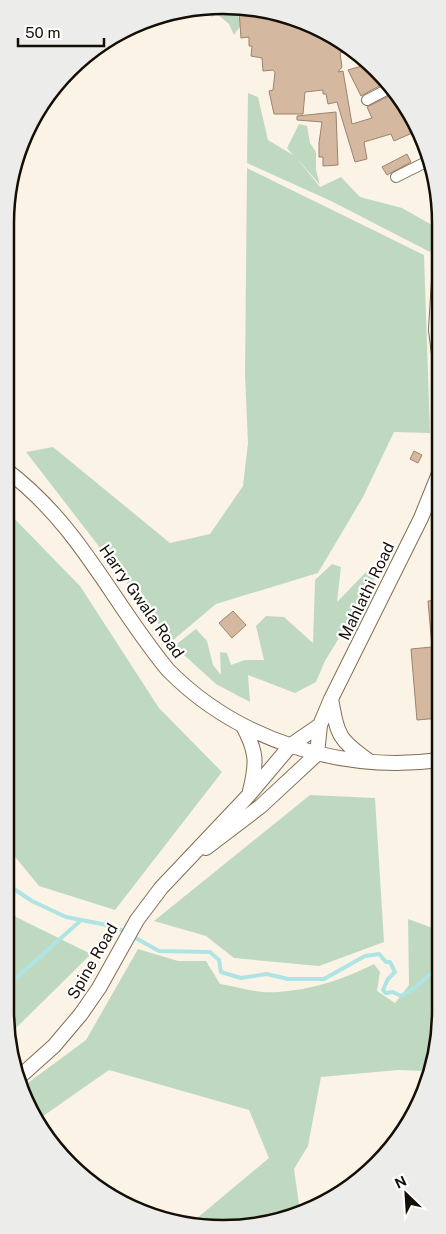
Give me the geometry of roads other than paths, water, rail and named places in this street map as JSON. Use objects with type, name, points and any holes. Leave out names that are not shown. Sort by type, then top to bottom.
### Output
[{"type":"street","points":[[367,100],[385,91]]},
{"type":"street","points":[[396,177],[423,163]]},
{"type":"street","name":"Harry Gwala Road","points":[[14,477],[38,497],[67,527],[168,670],[184,686],[211,707],[243,726],[318,754],[369,762],[392,763],[432,760]]},
{"type":"street","name":"Mahlathi Road","points":[[318,754],[320,725],[331,699],[422,518],[432,491]]},
{"type":"street","points":[[331,699],[336,727],[340,737],[369,762]]},
{"type":"street","points":[[291,745],[320,725]]},
{"type":"street","points":[[243,726],[251,741],[256,762],[248,796]]},
{"type":"street","name":"Spine Road","points":[[24,1073],[54,1046],[81,1014],[99,988],[132,927],[161,888],[248,796],[291,745]]},
{"type":"street","name":"Spine Road","points":[[193,855],[234,828],[296,776],[318,754]]},
{"type":"waterway","points":[[14,889],[32,901],[66,917],[112,926],[126,932]]},
{"type":"waterway","points":[[14,980],[79,922]]},
{"type":"waterway","points":[[132,936],[159,951],[210,952],[219,960],[221,972],[241,978],[267,974],[288,979],[324,979],[365,956],[379,954],[386,962],[390,962],[395,972],[388,979],[383,990],[386,993],[393,992],[401,996],[413,989],[432,973]]}]
